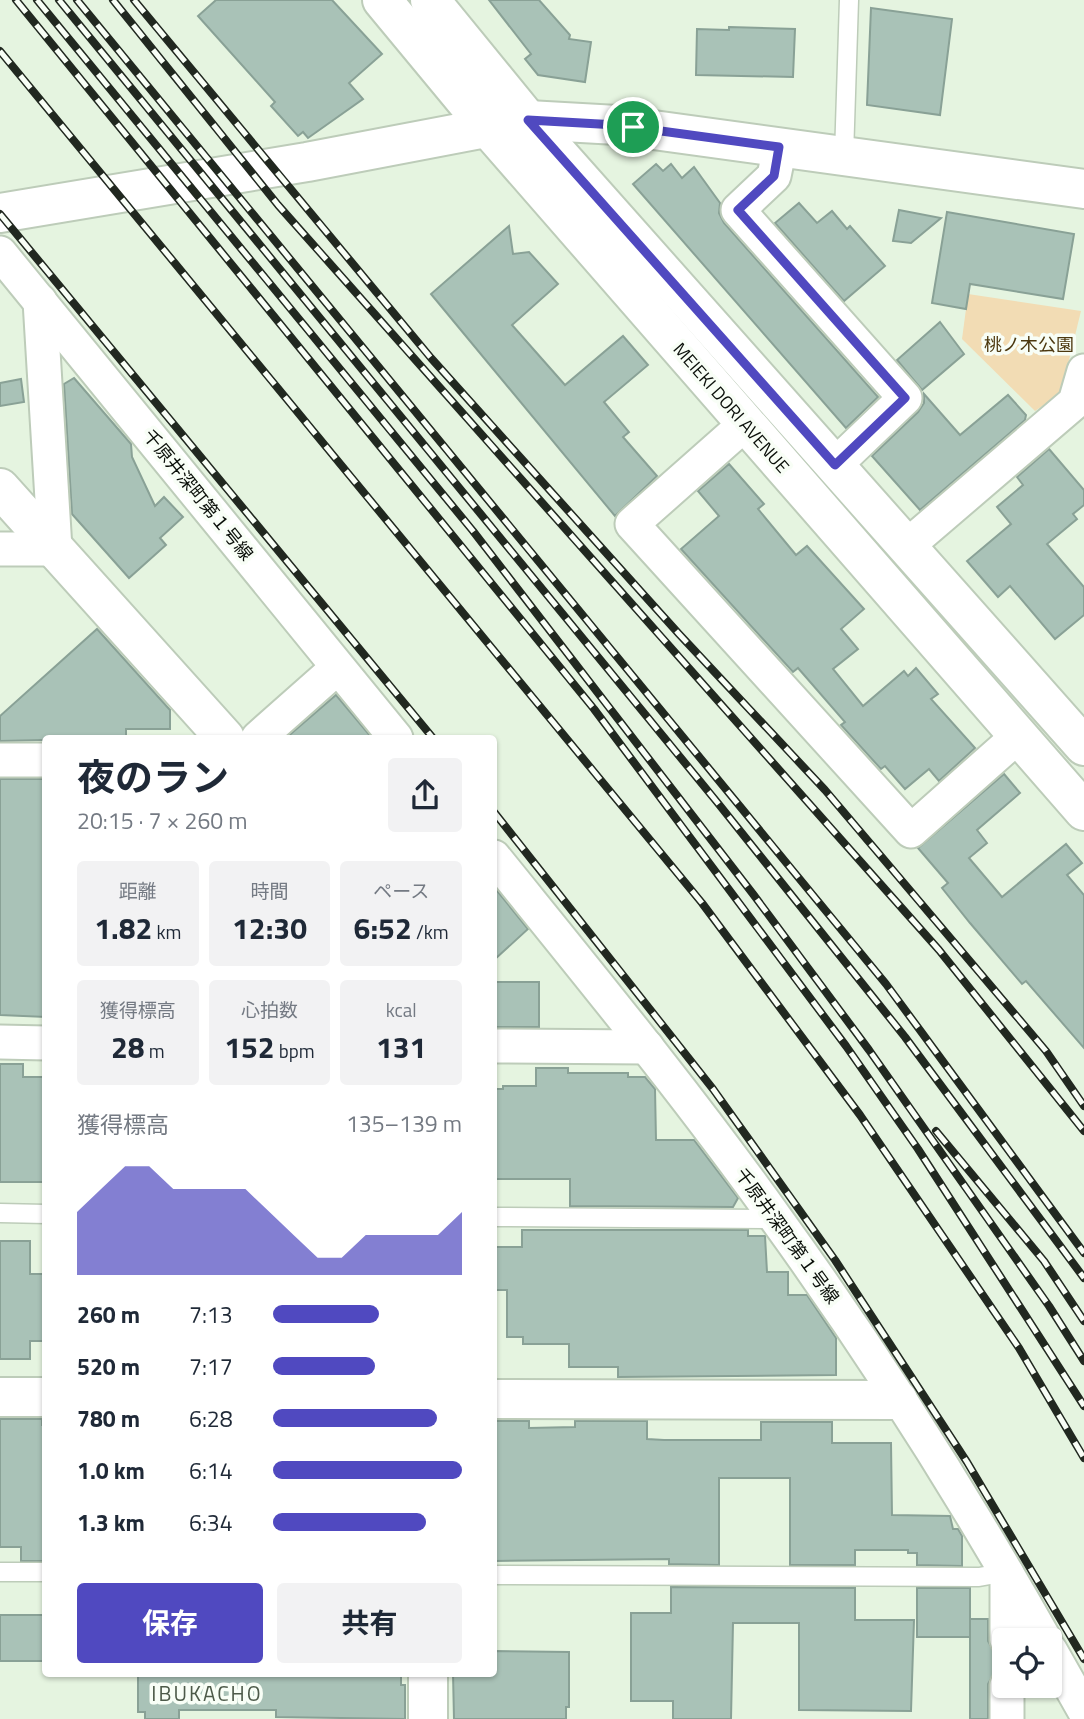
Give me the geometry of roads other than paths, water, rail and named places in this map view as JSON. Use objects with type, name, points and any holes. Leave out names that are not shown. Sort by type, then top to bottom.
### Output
[{"type":"street","name":"MEIEKI DORI AVENUE","points":[[382,0],[488,128],[1084,811]]},
{"type":"street","points":[[430,0],[528,120],[1084,746]]},
{"type":"street","points":[[0,213],[307,162],[528,120],[617,125],[1084,189]]},
{"type":"street","points":[[779,147],[774,176],[738,210],[905,398],[835,465]]},
{"type":"street","name":"千原井深町第１号線","points":[[0,253],[393,735]]},
{"type":"street","points":[[40,301],[55,549]]},
{"type":"street","points":[[907,546],[1075,402],[1084,371]]},
{"type":"street","points":[[745,424],[632,524],[911,831],[1017,737]]},
{"type":"street","points":[[0,488],[222,735]]},
{"type":"street","points":[[0,549],[55,549]]},
{"type":"street","points":[[261,735],[337,668]]},
{"type":"street","points":[[0,760],[42,760]]},
{"type":"street","name":"千原井深町第１号線","points":[[497,862],[646,1047],[777,1219],[898,1400],[1007,1572],[1038,1628]]},
{"type":"street","points":[[0,1042],[42,1043]]},
{"type":"street","points":[[497,1046],[646,1047]]},
{"type":"street","points":[[0,1397],[42,1397]]},
{"type":"street","points":[[497,1399],[898,1400]]},
{"type":"street","points":[[1007,1572],[1007,1628]]},
{"type":"street","points":[[1062,1671],[1084,1710]]},
{"type":"street","points":[[428,1677],[428,1719]]},
{"type":"street","points":[[1007,1698],[1007,1719]]},
{"type":"lane","points":[[844,156],[849,0]]},
{"type":"lane","points":[[0,1213],[42,1214]]},
{"type":"lane","points":[[497,1217],[777,1219]]},
{"type":"lane","points":[[0,1572],[42,1572]]},
{"type":"lane","points":[[497,1575],[979,1577],[1007,1572]]},
{"type":"railway","points":[[16,0],[594,709],[846,1046],[918,1149],[1084,1406]]},
{"type":"railway","points":[[37,0],[473,531],[753,894],[869,1050],[1049,1306],[1084,1361]]},
{"type":"railway","points":[[59,0],[717,802],[905,1037],[1084,1278]]},
{"type":"railway","points":[[77,0],[886,984],[1084,1253]]},
{"type":"railway","points":[[113,0],[278,205],[939,950],[1084,1131]]},
{"type":"railway","points":[[134,0],[431,358],[679,634],[825,790],[1046,1051],[1084,1106]]},
{"type":"railway","points":[[0,51],[702,903],[860,1115],[1019,1348],[1084,1458]]},
{"type":"railway","points":[[0,214],[431,735]]},
{"type":"railway","points":[[497,816],[713,1089],[835,1260],[967,1462],[1084,1659]]},
{"type":"railway","points":[[936,1131],[1044,1261],[1084,1321]]},
{"type":"district","name":"IBUKACHO","points":[[207,1694]]},
{"type":"park label","name":"桃ノ木公園","points":[[1029,345]]}]
